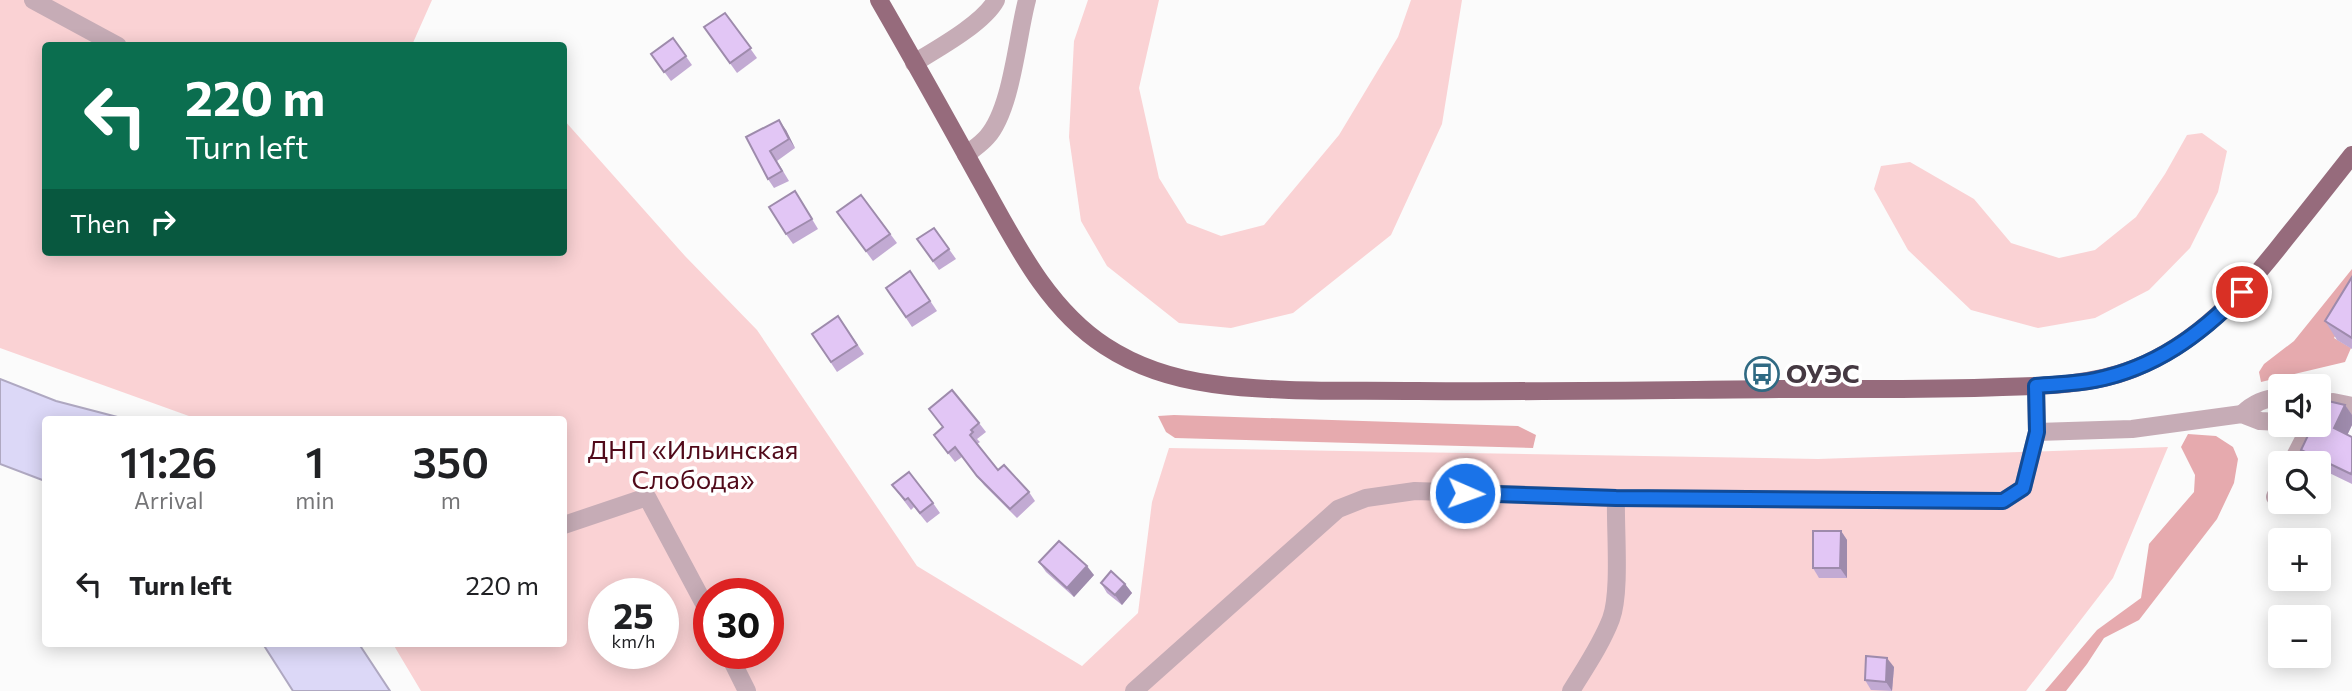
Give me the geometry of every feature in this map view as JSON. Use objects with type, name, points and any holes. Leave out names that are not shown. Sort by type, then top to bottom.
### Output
[{"type":"main road","points":[[878,0],[1033,270],[1072,319],[1102,344],[1129,360],[1158,371],[1195,382],[1257,389],[1936,389],[2036,386],[2093,380],[2121,373],[2160,357],[2195,336],[2242,292],[2352,155]]},
{"type":"street","points":[[33,0],[111,42]]},
{"type":"street","points":[[914,63],[954,38],[992,8],[996,0],[1025,6],[1001,114],[987,137],[966,155]]},
{"type":"street","points":[[1134,691],[1338,509],[1357,501],[1415,491],[1616,498],[2003,501],[2023,488],[2037,432],[2036,386]]},
{"type":"street","points":[[2242,414],[2268,398]]},
{"type":"street","points":[[2331,403],[2352,406]]},
{"type":"street","points":[[2037,432],[2132,429],[2242,414],[2268,421]]},
{"type":"street","points":[[567,524],[647,497],[693,583]]},
{"type":"street","points":[[1571,691],[1601,642],[1612,616],[1615,593],[1616,498]]},
{"type":"street","points":[[736,669],[747,691]]},
{"type":"green space","name":"ДНП «Ильинская Слобода»","points":[[0,0],[432,0],[413,42],[42,42],[42,256],[567,256],[567,123],[685,256],[757,330],[917,566],[1082,666],[1138,613],[1152,502],[1169,448],[1818,459],[2168,447],[2113,578],[2026,691],[421,691],[395,647],[567,647],[567,416],[189,416],[0,348]]},
{"type":"green space","points":[[1088,0],[1159,0],[1139,88],[1159,178],[1187,223],[1221,236],[1264,225],[1339,135],[1398,37],[1411,0],[1462,0],[1442,124],[1391,235],[1293,313],[1231,328],[1179,323],[1107,266],[1081,221],[1069,137],[1074,41]]},
{"type":"green space","points":[[2202,133],[2227,151],[2218,192],[2190,248],[2149,290],[2095,318],[2038,328],[1971,310],[1908,250],[1874,189],[1881,166],[1910,162],[1974,199],[2011,243],[2059,258],[2095,250],[2136,217],[2187,135]]},
{"type":"shaded area","points":[[2352,269],[2352,307],[2334,338],[2351,348],[2345,362],[2295,374],[2268,374],[2268,380],[2261,382],[2259,372],[2264,364],[2294,341]]},
{"type":"shaded area","points":[[0,379],[56,401],[114,416],[42,416],[42,480],[0,464]]},
{"type":"shaded area","points":[[1158,416],[1518,426],[1536,435],[1533,448],[1175,438],[1166,432]]},
{"type":"shaded area","points":[[2188,434],[2216,436],[2233,447],[2238,459],[2234,483],[2217,519],[2139,620],[2104,638],[2066,691],[2045,691],[2097,630],[2141,598],[2149,544],[2194,492],[2195,475],[2181,447]]},
{"type":"shaded area","points":[[265,647],[361,647],[390,691],[293,691]]},
{"type":"building","points":[[725,13],[751,48],[730,63],[704,27]]},
{"type":"building","points":[[673,38],[686,56],[664,72],[651,54]]},
{"type":"building","points":[[779,120],[789,139],[770,151],[782,171],[768,179],[746,137]]},
{"type":"building","points":[[795,191],[812,219],[786,234],[769,207]]},
{"type":"building","points":[[861,195],[890,234],[866,251],[837,212]]},
{"type":"building","points":[[934,228],[949,249],[933,261],[917,239]]},
{"type":"building","points":[[910,271],[930,301],[906,317],[886,288]]},
{"type":"building","points":[[2352,277],[2352,338],[2325,321]]},
{"type":"building","points":[[838,316],[857,345],[831,362],[812,334]]},
{"type":"building","points":[[952,390],[979,423],[971,430],[973,432],[970,435],[998,470],[1004,465],[1029,492],[1010,509],[977,476],[955,447],[948,453],[934,435],[943,427],[929,409]]},
{"type":"building","points":[[2331,402],[2345,405],[2334,428],[2352,437],[2351,474],[2331,464],[2331,451],[2301,450],[2307,437],[2331,437]]},
{"type":"building","points":[[909,472],[933,503],[920,513],[908,498],[905,500],[892,485]]},
{"type":"building","points":[[1813,531],[1841,531],[1840,568],[1813,568]]},
{"type":"building","points":[[1059,541],[1087,566],[1067,588],[1039,562]]},
{"type":"building","points":[[1111,571],[1125,584],[1115,595],[1101,583]]},
{"type":"building","points":[[1866,656],[1887,658],[1886,682],[1865,680]]},
{"type":"place","name":"ОУЭС","points":[[1762,374]]},
{"type":"route","points":[[1465,493],[1616,498],[2003,501],[2023,488],[2037,432],[2036,386],[2093,380],[2134,369],[2195,336],[2242,292]]}]
